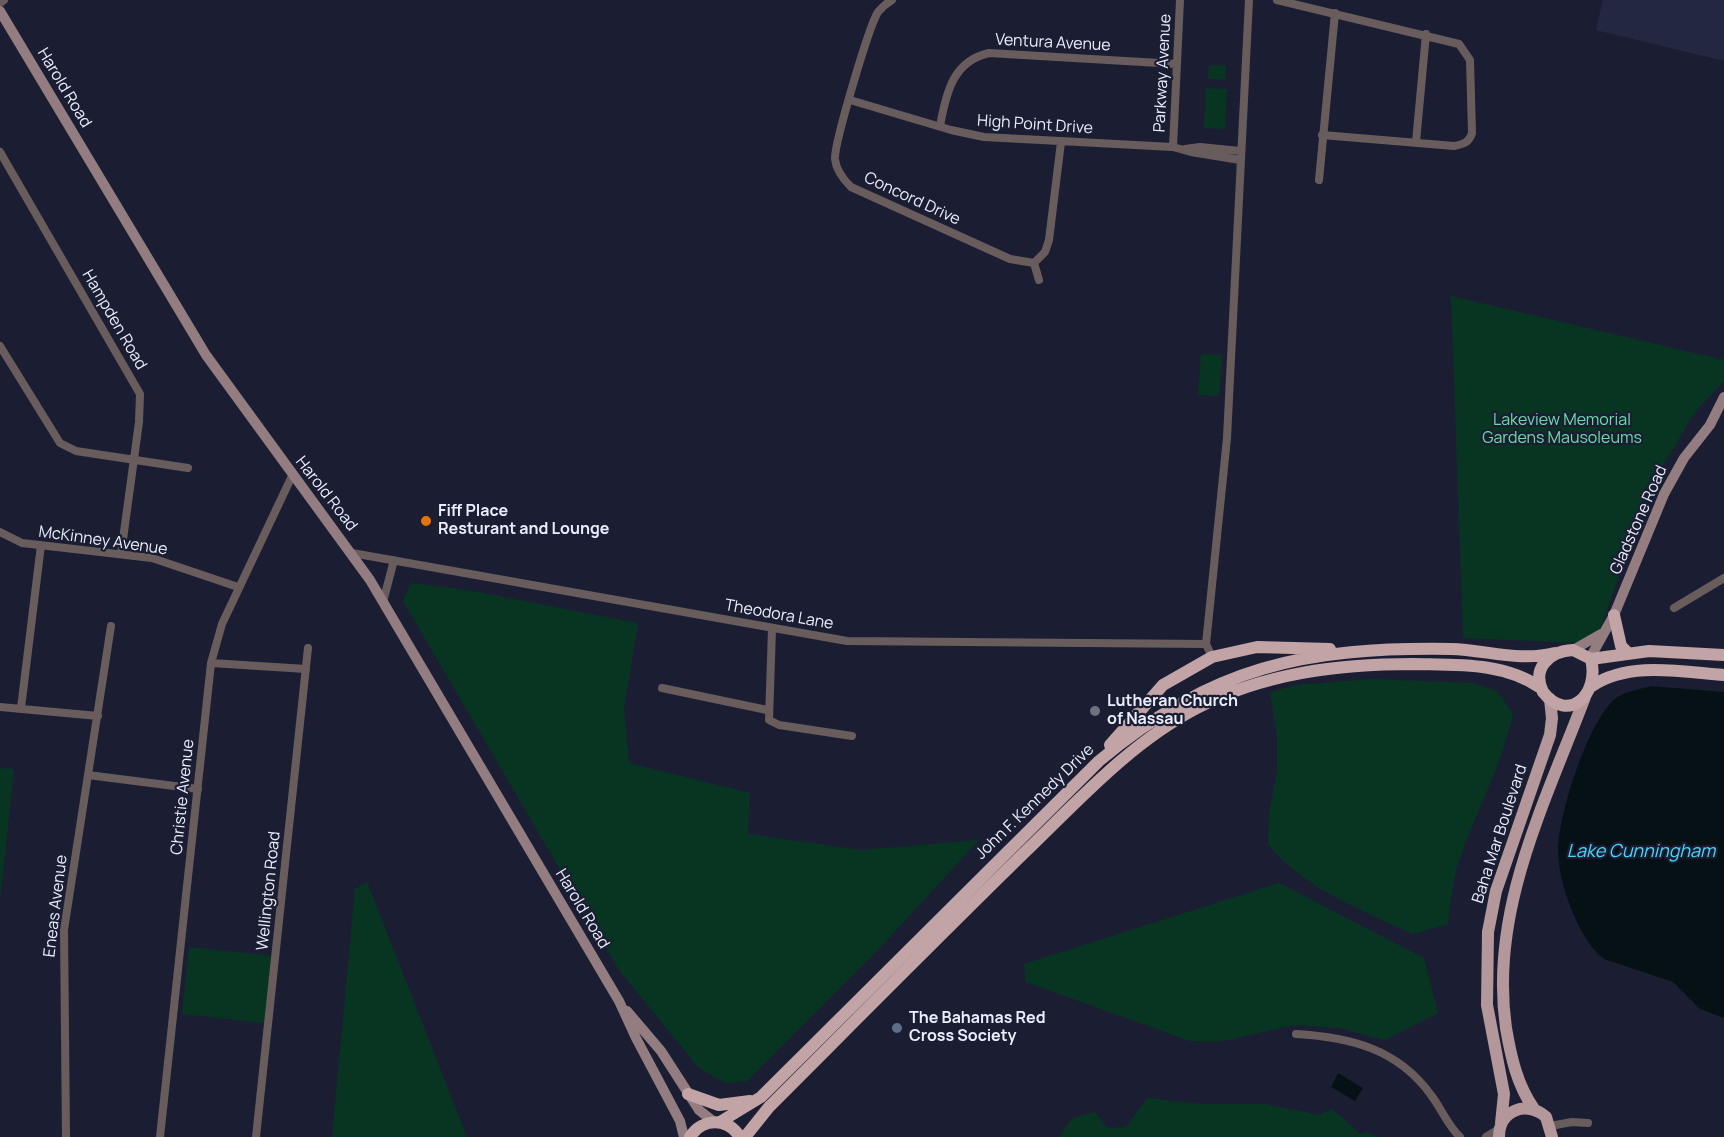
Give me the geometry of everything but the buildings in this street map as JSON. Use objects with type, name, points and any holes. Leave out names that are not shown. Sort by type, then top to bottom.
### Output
[{"type":"highway","points":[[1614,615],[1620,646],[1628,653]]},
{"type":"highway","points":[[1099,761],[1163,684],[1212,657],[1257,647],[1360,651]]},
{"type":"highway","name":"John F. Kennedy Drive","points":[[690,1137],[699,1126],[717,1122],[761,1097],[1099,761],[1166,712],[1221,682],[1284,661],[1360,651],[1453,649],[1529,657],[1573,650]]},
{"type":"highway","points":[[1573,650],[1591,659],[1628,653],[1676,652],[1724,655]]},
{"type":"highway","points":[[1541,688],[1541,668],[1555,653]]},
{"type":"highway","points":[[1589,692],[1594,675],[1591,659]]},
{"type":"highway","name":"John F. Kennedy Drive","points":[[745,1137],[762,1114],[1111,768],[1173,721],[1223,696],[1253,686],[1285,676],[1347,666],[1412,664],[1486,668],[1519,674],[1541,688],[1550,699]]},
{"type":"highway","points":[[1550,699],[1567,705],[1611,676],[1629,672],[1724,675]]},
{"type":"highway","points":[[688,1094],[720,1105],[746,1103],[761,1097]]},
{"type":"highway","points":[[717,1122],[732,1127],[740,1137]]},
{"type":"main road","name":"Harold Road","points":[[0,11],[206,355],[292,476],[352,553],[383,602],[619,1001],[680,1121],[684,1137]]},
{"type":"main road","name":"Gladstone Road","points":[[1591,659],[1614,615],[1664,494],[1684,458],[1710,425],[1724,397]]},
{"type":"main road","name":"Gladstone Road","points":[[1710,425],[1724,414]]},
{"type":"main road","name":"Gladstone Road","points":[[1573,650],[1604,632]]},
{"type":"main road","name":"Baha Mar Boulevard","points":[[1551,1132],[1546,1117],[1534,1109],[1521,1086],[1508,1037],[1503,985],[1506,934],[1521,867],[1589,692]]},
{"type":"main road","name":"Baha Mar Boulevard","points":[[1500,1130],[1503,1094],[1487,1005],[1488,932],[1503,867],[1550,735],[1552,718],[1550,699]]},
{"type":"main road","name":"Harold Road","points":[[619,1001],[661,1051],[702,1114],[717,1122]]},
{"type":"main road","points":[[1500,1130],[1515,1110],[1534,1109]]},
{"type":"street","points":[[0,3],[4,0]]},
{"type":"street","name":"Concord Drive","points":[[892,0],[878,12],[869,32],[837,142],[835,162],[843,178],[851,186],[1010,259],[1034,263]]},
{"type":"street","name":"Parkway Avenue","points":[[1173,147],[1180,0]]},
{"type":"street","points":[[1212,657],[1206,644],[1227,438],[1249,0]]},
{"type":"street","points":[[1277,0],[1426,34],[1459,44],[1470,60],[1472,133],[1470,139],[1463,144],[1454,146],[1322,135]]},
{"type":"street","points":[[1319,180],[1335,14]]},
{"type":"street","points":[[1416,142],[1426,34]]},
{"type":"street","name":"Ventura Avenue","points":[[940,126],[945,100],[954,77],[974,56],[990,52],[1176,64]]},
{"type":"street","name":"High Point Drive","points":[[850,100],[984,137],[1185,149],[1200,147],[1240,151]]},
{"type":"street","points":[[1039,280],[1034,263],[1045,252],[1049,240],[1061,142]]},
{"type":"street","name":"High Point Drive","points":[[1185,149],[1240,160]]},
{"type":"street","name":"Hampden Road","points":[[0,152],[3,162],[137,385],[140,406],[121,554]]},
{"type":"street","points":[[0,346],[60,443],[76,451],[189,468]]},
{"type":"street","name":"Christie Avenue","points":[[160,1137],[211,663],[222,624],[238,587],[292,476]]},
{"type":"street","name":"McKinney Avenue","points":[[0,532],[22,543],[121,554],[174,564],[238,587]]},
{"type":"street","points":[[21,708],[41,545]]},
{"type":"street","name":"Theodora Lane","points":[[352,553],[808,636],[874,643],[1206,644]]},
{"type":"street","points":[[383,602],[394,561]]},
{"type":"street","points":[[1674,608],[1724,578]]},
{"type":"street","name":"Eneas Avenue","points":[[66,1137],[64,930],[111,626]]},
{"type":"street","points":[[772,629],[767,710],[769,720],[779,725],[852,736]]},
{"type":"street","name":"Wellington Road","points":[[256,1137],[308,648]]},
{"type":"street","points":[[211,663],[306,669]]},
{"type":"street","points":[[662,688],[767,710]]},
{"type":"street","points":[[0,707],[98,716]]},
{"type":"street","points":[[88,775],[198,789]]},
{"type":"street","points":[[1296,1034],[1352,1040],[1368,1045],[1399,1062],[1416,1076],[1460,1137]]},
{"type":"street","points":[[1551,1132],[1572,1122],[1588,1123]]},
{"type":"street","points":[[1486,1137],[1500,1130]]},
{"type":"shaded area","points":[[1603,0],[1724,0],[1724,61],[1596,30]]},
{"type":"green space","points":[[1209,65],[1226,66],[1225,80],[1208,79]]},
{"type":"green space","points":[[1206,88],[1227,89],[1225,129],[1204,128]]},
{"type":"green space","name":"Lakeview Memorial Gardens Mausoleums","points":[[1451,296],[1724,360],[1724,381],[1695,412],[1650,487],[1600,630],[1582,643],[1463,638]]},
{"type":"green space","points":[[1201,354],[1222,355],[1219,396],[1198,395]]},
{"type":"green space","points":[[411,583],[467,590],[638,623],[624,708],[629,763],[750,793],[748,834],[861,850],[979,840],[875,953],[747,1081],[725,1083],[699,1068],[619,970],[403,601]]},
{"type":"green space","points":[[1373,679],[1473,683],[1497,691],[1513,714],[1497,767],[1459,861],[1448,924],[1412,934],[1354,907],[1316,885],[1282,860],[1268,844],[1269,813],[1277,772],[1277,736],[1270,692],[1296,685]]},
{"type":"green space","points":[[0,768],[14,769],[0,902]]},
{"type":"green space","points":[[367,882],[467,1137],[332,1137],[355,889]]},
{"type":"green space","points":[[1279,883],[1424,958],[1438,1013],[1384,1040],[1340,1028],[1294,1025],[1219,1042],[1190,1041],[1026,982],[1024,964]]},
{"type":"green space","points":[[189,947],[273,956],[266,1023],[182,1014]]},
{"type":"green space","points":[[1147,1098],[1203,1104],[1265,1104],[1319,1115],[1332,1109],[1360,1134],[1367,1132],[1379,1137],[1059,1137],[1071,1119],[1095,1112],[1107,1128],[1126,1127]]},
{"type":"water","name":"Lake Cunningham","points":[[1651,686],[1724,692],[1724,1018],[1700,1009],[1673,982],[1604,959],[1586,939],[1578,925],[1562,878],[1558,851],[1559,835],[1569,793],[1585,747],[1605,709],[1616,698]]},
{"type":"water","points":[[1338,1073],[1363,1088],[1355,1101],[1331,1087]]},
{"type":"place","name":"Fiff Place Resturant and Lounge","points":[[426,521]]},
{"type":"place","name":"Lutheran Church of Nassau","points":[[1095,711]]},
{"type":"place","name":"The Bahamas Red Cross Society","points":[[897,1028]]}]
